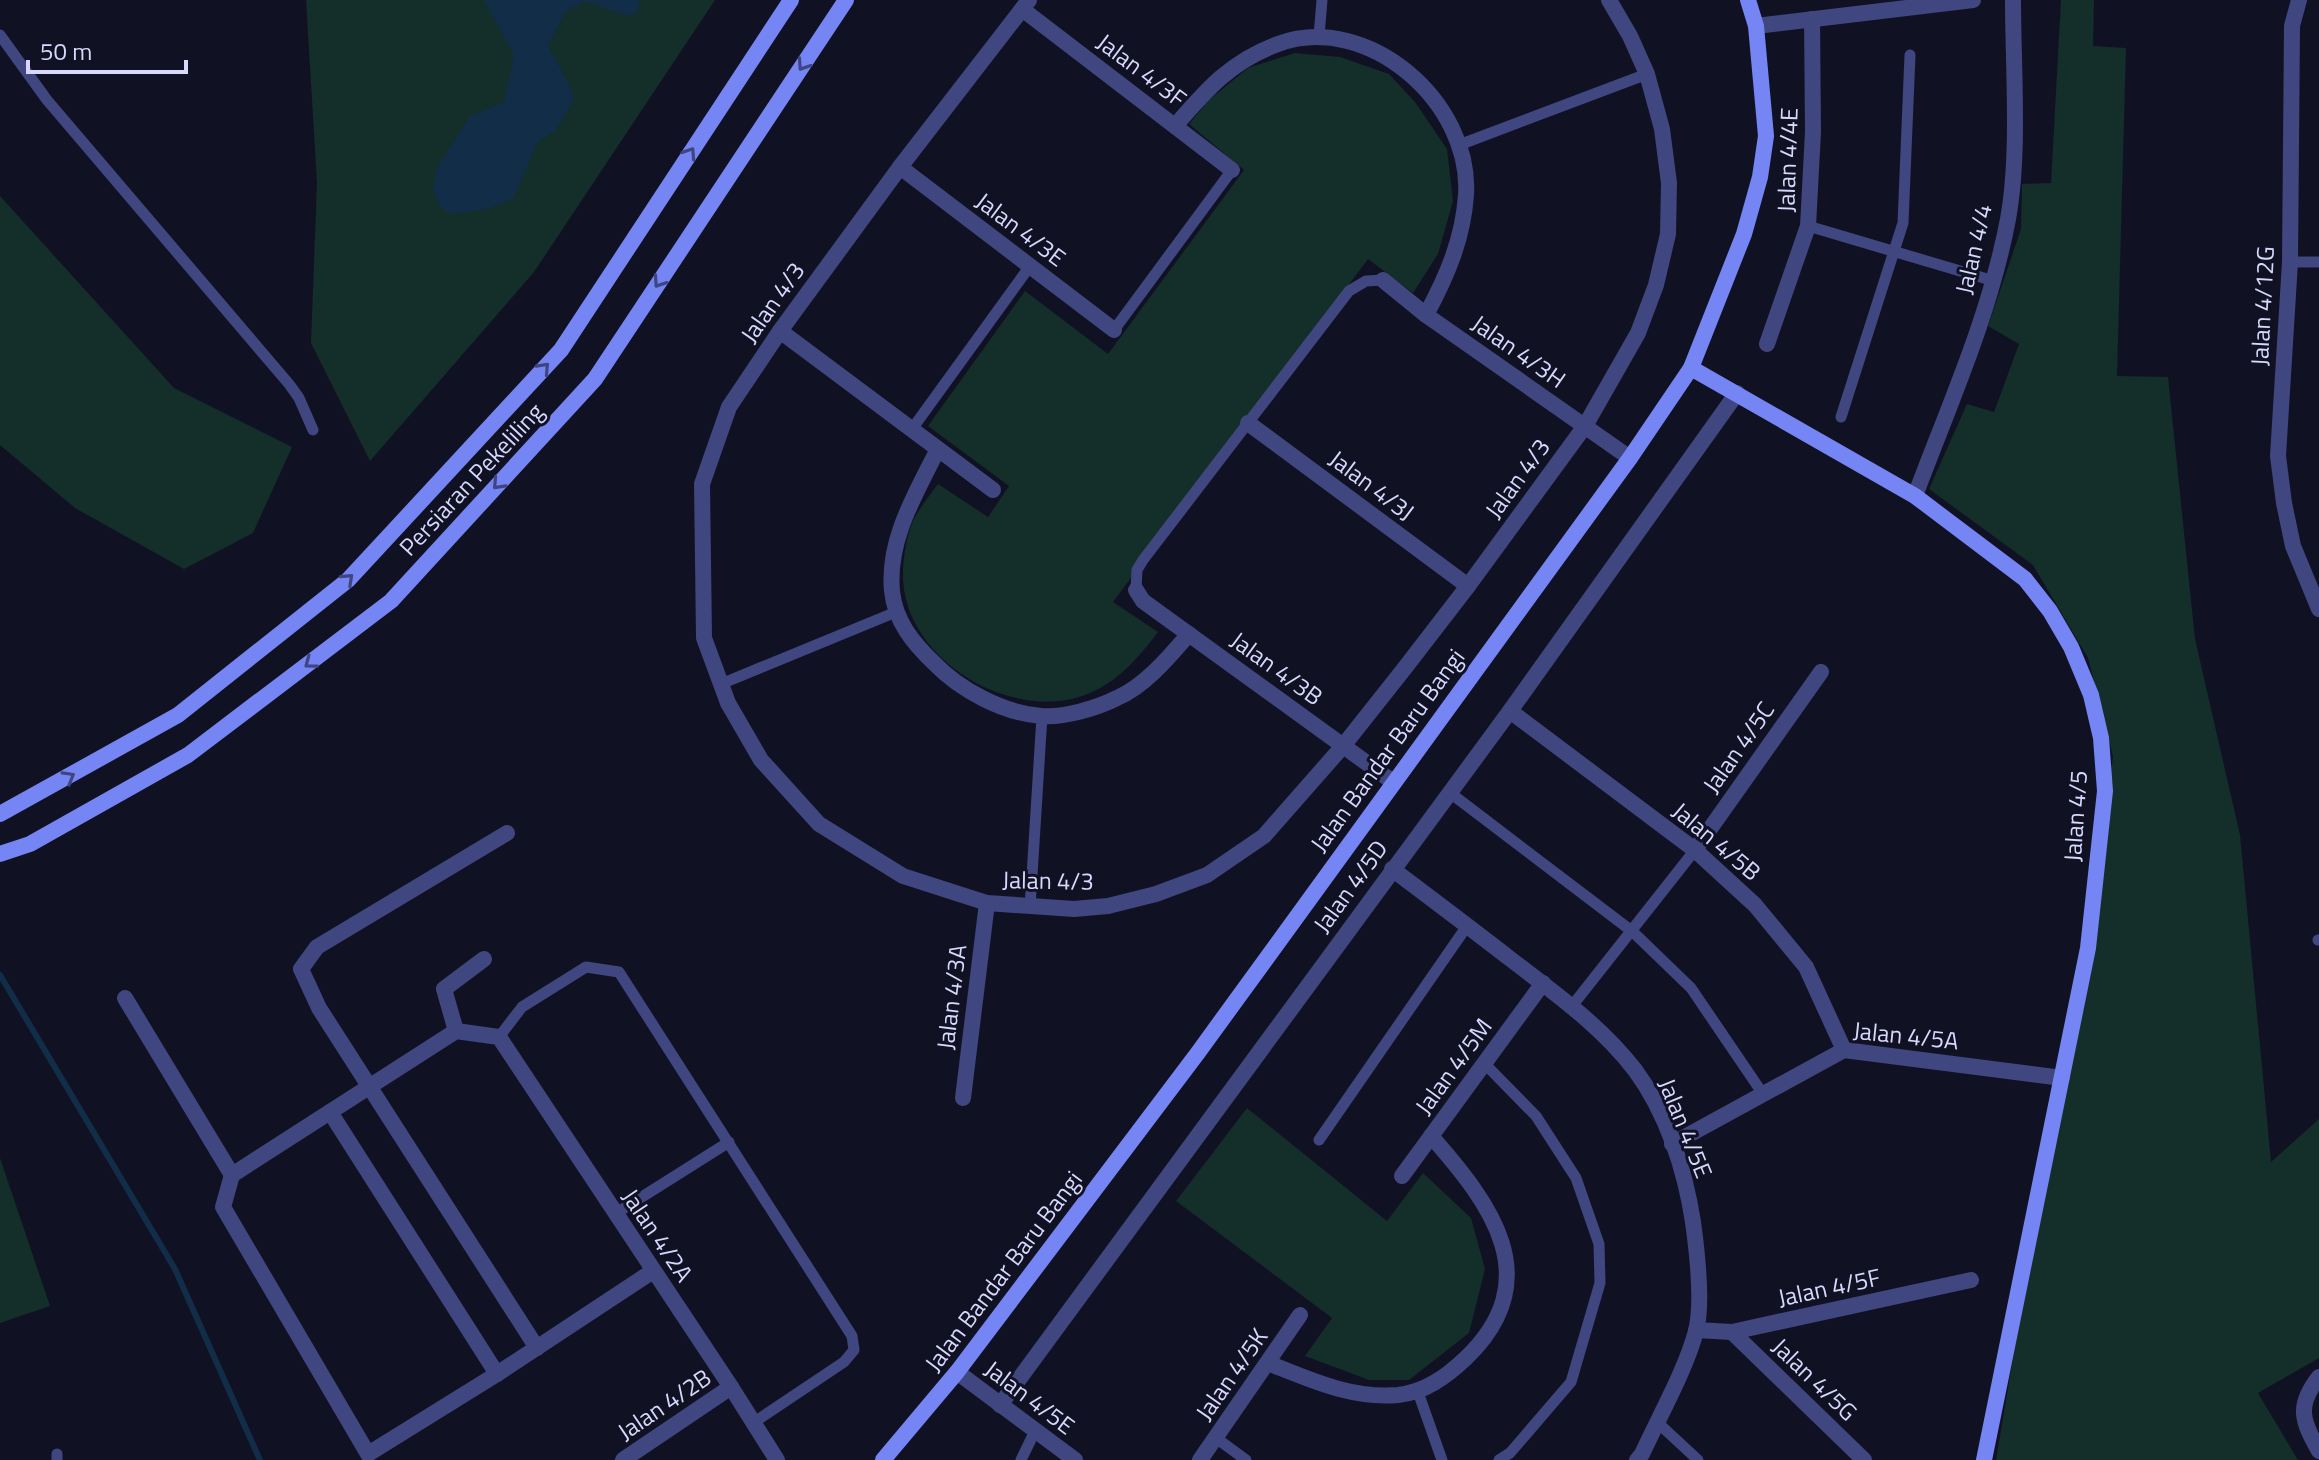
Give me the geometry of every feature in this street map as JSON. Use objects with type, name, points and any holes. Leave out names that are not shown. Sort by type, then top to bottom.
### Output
[{"type":"street","name":"Persiaran Pekeliling","points":[[0,814],[178,715],[348,580],[561,350],[791,0]]},
{"type":"street","name":"Persiaran Pekeliling","points":[[0,854],[30,844],[188,755],[391,601],[595,379],[846,0]]},
{"type":"street","name":"Jalan 4/3","points":[[1025,4],[900,167],[780,331],[729,407],[702,484],[704,638],[728,703],[761,760],[819,824],[903,876],[987,903],[1074,909],[1108,906],[1156,894],[1207,875],[1264,836],[1343,746],[1468,586],[1585,426],[1638,333],[1656,285],[1668,234],[1669,183],[1662,129],[1647,74],[1609,0]]},
{"type":"street","name":"Jalan Bandar Baru Bangi","points":[[883,1460],[957,1372],[1197,1054],[1630,458],[1691,368],[1744,234],[1760,177],[1766,136],[1756,26],[1748,0]]},
{"type":"street","points":[[1756,26],[1973,0]]},
{"type":"street","name":"Jalan 4/4","points":[[1915,496],[1994,281],[2008,215],[2014,137],[2013,0]]},
{"type":"street","name":"Jalan 4/12G","points":[[2299,0],[2292,26],[2290,262],[2278,456],[2293,546],[2319,609]]},
{"type":"street","name":"Jalan 4/3F","points":[[1025,4],[1232,170]]},
{"type":"street","name":"Jalan 4/4E","points":[[1767,344],[1808,226],[1813,132],[1812,19]]},
{"type":"street","points":[[1175,126],[1210,84],[1246,59],[1280,43],[1319,36],[1364,45],[1407,71],[1439,104],[1459,145],[1466,192],[1460,238],[1445,279],[1426,315]]},
{"type":"street","name":"Jalan 4/3E","points":[[900,167],[1114,330]]},
{"type":"street","name":"Jalan 4/3H","points":[[1383,280],[1426,315],[1630,458]]},
{"type":"street","points":[[780,331],[993,490]]},
{"type":"street","name":"Jalan 4/5","points":[[1691,368],[1915,496],[2025,579],[2050,611],[2071,647],[2091,695],[2101,738],[2105,791],[2088,948],[1984,1460]]},
{"type":"street","name":"Jalan 4/5D","points":[[1000,1405],[1510,711],[1737,393]]},
{"type":"street","name":"Jalan 4/3J","points":[[1248,423],[1468,586]]},
{"type":"street","points":[[938,449],[904,517],[891,568],[896,612],[907,633],[945,675],[976,694],[1013,709],[1042,716],[1072,712],[1119,698],[1160,667],[1189,634]]},
{"type":"street","name":"Jalan 4/3B","points":[[1136,590],[1143,601],[1393,782]]},
{"type":"street","name":"Jalan 4/5C","points":[[1695,850],[1821,672]]},
{"type":"street","name":"Jalan 4/5B","points":[[1510,711],[1695,850],[1755,905],[1806,967],[1844,1050]]},
{"type":"street","points":[[507,833],[317,947],[301,969],[319,1008],[537,1348]]},
{"type":"street","name":"Jalan 4/5E","points":[[1392,869],[1543,983],[1606,1038],[1635,1071],[1653,1100],[1672,1144],[1688,1192],[1699,1261],[1696,1330],[1657,1422],[1637,1460]]},
{"type":"street","name":"Jalan 4/3A","points":[[963,1098],[987,903]]},
{"type":"street","points":[[456,1031],[444,989],[484,959]]},
{"type":"street","name":"Jalan 4/5M","points":[[1402,1176],[1543,983]]},
{"type":"street","points":[[125,998],[232,1175]]},
{"type":"street","points":[[499,1037],[456,1031],[232,1175],[223,1207],[370,1457],[653,1271]]},
{"type":"street","name":"Jalan 4/2A","points":[[499,1037],[777,1460]]},
{"type":"street","name":"Jalan 4/5A","points":[[1672,1144],[1844,1050],[2062,1078]]},
{"type":"street","points":[[330,1112],[497,1374]]},
{"type":"street","points":[[1268,1363],[1335,1390],[1370,1395],[1418,1392],[1450,1374],[1477,1348],[1506,1295],[1503,1246],[1491,1214],[1467,1177],[1431,1136]]},
{"type":"street","name":"Jalan 4/5F","points":[[1696,1330],[1732,1332],[1971,1280]]},
{"type":"street","name":"Jalan 4/5K","points":[[1200,1460],[1300,1315]]},
{"type":"street","name":"Jalan 4/5G","points":[[1732,1332],[1864,1460]]},
{"type":"street","name":"Jalan 4/5E","points":[[957,1372],[1075,1460]]},
{"type":"street","points":[[2319,1377],[2305,1398],[2303,1412],[2306,1428],[2319,1451]]},
{"type":"street","name":"Jalan 4/2B","points":[[623,1460],[731,1387]]},
{"type":"lane","points":[[1319,36],[1322,0]]},
{"type":"lane","points":[[0,35],[47,100],[289,384],[313,430]]},
{"type":"lane","points":[[1841,417],[1903,223],[1910,55]]},
{"type":"lane","points":[[1459,145],[1647,74]]},
{"type":"lane","points":[[1114,330],[1232,170]]},
{"type":"lane","points":[[1808,226],[1994,281]]},
{"type":"lane","points":[[2290,262],[2319,262]]},
{"type":"lane","points":[[912,429],[1030,266]]},
{"type":"lane","points":[[1136,590],[1137,570],[1143,560],[1349,291],[1366,281],[1383,280]]},
{"type":"lane","points":[[721,684],[896,612]]},
{"type":"lane","points":[[1030,907],[1042,716]]},
{"type":"lane","points":[[1449,792],[1633,932],[1691,988],[1763,1094]]},
{"type":"lane","points":[[1572,1006],[1695,850]]},
{"type":"lane","points":[[1319,1140],[1467,926]]},
{"type":"lane","points":[[499,1037],[522,1007],[586,967],[619,972],[852,1336],[854,1350],[844,1362],[753,1423]]},
{"type":"lane","points":[[1484,1063],[1536,1116],[1576,1178],[1599,1244],[1600,1283],[1571,1382],[1510,1453],[1499,1460]]},
{"type":"lane","points":[[615,1214],[729,1142]]},
{"type":"lane","points":[[1418,1392],[1442,1460]]},
{"type":"lane","points":[[1657,1422],[1698,1460]]},
{"type":"lane","points":[[1021,1460],[1035,1431]]},
{"type":"lane","points":[[1216,1438],[1246,1460]]},
{"type":"green space","points":[[306,0],[715,0],[534,272],[370,461],[311,343],[317,183]]},
{"type":"green space","points":[[2061,0],[2094,0],[2093,46],[2126,48],[2117,376],[2168,377],[2195,639],[2240,835],[2271,1162],[2319,1119],[2319,1358],[2258,1393],[2298,1460],[1996,1460],[2113,757],[2088,658],[2033,565],[1929,489],[1967,404],[1994,412],[2019,344],[1988,326],[2021,229],[2022,184],[2051,183]]},
{"type":"green space","points":[[1295,53],[1340,57],[1389,74],[1415,102],[1447,149],[1453,201],[1438,254],[1413,293],[1368,259],[1113,602],[1158,632],[1128,667],[1101,688],[1060,701],[1028,700],[997,692],[967,678],[941,657],[921,633],[907,604],[903,573],[907,538],[916,515],[938,484],[988,517],[1009,486],[928,426],[1025,291],[1108,354],[1244,170],[1189,124],[1209,100],[1248,68]]},
{"type":"green space","points":[[0,196],[174,388],[292,447],[253,533],[184,569],[75,508],[0,445]]},
{"type":"green space","points":[[1247,1108],[1387,1221],[1423,1173],[1471,1218],[1485,1269],[1469,1333],[1409,1380],[1369,1380],[1305,1356],[1332,1318],[1176,1201]]},
{"type":"green space","points":[[0,1158],[50,1306],[0,1323]]},
{"type":"water","points":[[484,0],[640,0],[637,12],[628,16],[585,1],[566,11],[548,46],[572,90],[574,100],[555,131],[538,141],[513,199],[488,209],[450,214],[440,207],[433,190],[436,169],[470,116],[504,102],[514,56]]},
{"type":"waterway","points":[[0,975],[175,1269],[260,1460]]}]
